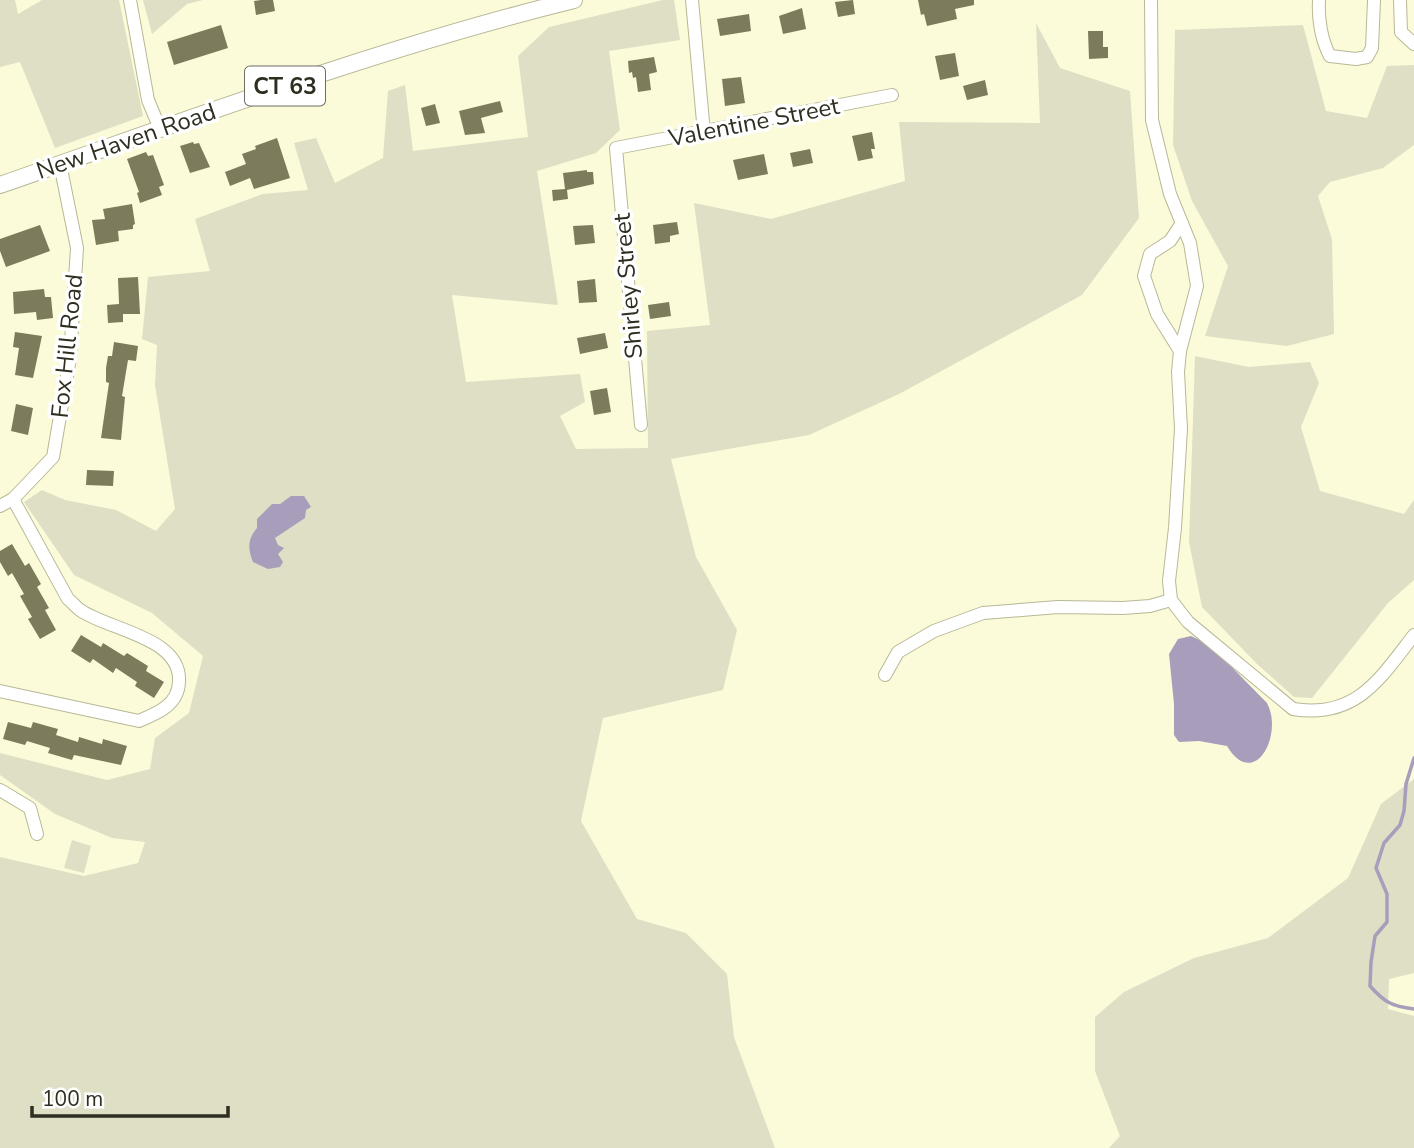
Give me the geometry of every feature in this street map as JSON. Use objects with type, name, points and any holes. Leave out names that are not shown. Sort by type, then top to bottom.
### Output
[{"type":"main road","name":"New Haven Road","points":[[0,185],[341,67],[571,0]]},
{"type":"street","points":[[130,0],[148,100],[160,129]]},
{"type":"street","points":[[692,0],[704,132]]},
{"type":"street","points":[[1151,0],[1152,120],[1170,194],[1191,243],[1197,286],[1180,351],[1178,372],[1181,429],[1169,581],[1171,600],[1188,622],[1293,709],[1312,712],[1352,701],[1378,682],[1414,635]]},
{"type":"street","points":[[1319,0],[1323,37],[1331,56],[1356,59],[1367,57],[1372,48],[1374,0]]},
{"type":"street","points":[[1400,0],[1401,32],[1414,44]]},
{"type":"street","name":"Valentine Street","points":[[616,148],[892,95]]},
{"type":"street","name":"Shirley Street","points":[[616,148],[641,425]]},
{"type":"street","name":"Fox Hill Road","points":[[0,506],[13,499],[53,457],[70,358],[77,248],[60,164]]},
{"type":"street","points":[[1180,351],[1157,314],[1144,276],[1150,254],[1170,241],[1182,223]]},
{"type":"street","points":[[0,691],[139,721],[158,713],[172,702],[179,688],[180,674],[172,657],[160,646],[81,611],[68,599],[13,499]]},
{"type":"street","points":[[885,675],[898,652],[934,631],[983,613],[1058,607],[1123,608],[1150,606],[1171,600]]},
{"type":"street","points":[[0,790],[30,808],[37,834]]},
{"type":"green space","points":[[0,0],[15,0],[18,14],[42,0],[119,0],[143,116],[55,148],[20,62],[0,67]]},
{"type":"green space","points":[[143,0],[203,0],[187,4],[152,34]]},
{"type":"green space","points":[[663,0],[674,0],[680,40],[609,51],[620,130],[596,153],[537,171],[558,305],[452,295],[466,382],[580,374],[585,402],[560,416],[576,449],[648,448],[647,331],[710,325],[694,203],[771,219],[905,181],[899,122],[1040,123],[1036,23],[1060,68],[1130,91],[1139,218],[1082,295],[899,394],[809,435],[671,459],[696,557],[737,630],[723,690],[603,718],[581,821],[637,919],[686,933],[727,974],[734,1037],[775,1148],[0,1148],[0,857],[84,876],[138,863],[145,842],[112,838],[55,814],[0,775],[0,753],[107,780],[150,769],[155,738],[189,713],[203,656],[152,613],[74,575],[24,502],[42,490],[65,500],[116,510],[156,531],[175,509],[155,385],[157,345],[142,339],[148,277],[210,271],[195,219],[263,194],[308,190],[294,143],[316,138],[335,183],[383,158],[388,91],[405,85],[413,151],[528,137],[518,56],[549,27]]},
{"type":"green space","points":[[1303,25],[1326,111],[1367,118],[1387,66],[1414,65],[1414,145],[1383,168],[1330,182],[1318,196],[1332,239],[1334,334],[1287,346],[1205,336],[1228,266],[1192,201],[1173,145],[1175,30]]},
{"type":"green space","points":[[1195,356],[1249,367],[1310,362],[1319,383],[1301,427],[1320,491],[1404,514],[1414,500],[1414,580],[1388,603],[1312,698],[1294,697],[1256,663],[1202,607],[1189,542]]},
{"type":"green space","points":[[1414,779],[1414,973],[1389,979],[1388,1009],[1414,1016],[1414,1148],[1109,1148],[1120,1136],[1095,1071],[1095,1017],[1124,992],[1194,958],[1268,938],[1348,878],[1381,804]]},
{"type":"green space","points":[[72,840],[91,846],[84,873],[64,868]]},
{"type":"shaded area","points":[[291,496],[304,496],[311,507],[306,510],[305,518],[275,538],[278,545],[284,548],[278,554],[283,562],[280,567],[268,569],[253,562],[249,549],[250,540],[257,528],[257,519],[272,504],[280,504]]},
{"type":"shaded area","points":[[1191,636],[1210,645],[1267,703],[1272,730],[1264,753],[1256,761],[1247,763],[1237,758],[1227,746],[1199,741],[1179,742],[1174,735],[1169,654],[1178,639]]},
{"type":"building","points":[[273,0],[275,11],[256,15],[254,1]]},
{"type":"building","points":[[853,0],[855,14],[838,17],[835,2]]},
{"type":"building","points":[[918,0],[974,0],[974,5],[955,9],[957,19],[927,26]]},
{"type":"building","points":[[802,8],[806,29],[783,34],[779,16]]},
{"type":"building","points":[[749,14],[751,31],[720,36],[717,19]]},
{"type":"building","points":[[221,25],[228,48],[174,65],[167,42]]},
{"type":"building","points":[[1088,31],[1103,31],[1103,47],[1108,47],[1108,58],[1089,59]]},
{"type":"building","points":[[955,53],[959,76],[940,80],[935,56]]},
{"type":"building","points":[[654,57],[657,72],[649,74],[651,90],[638,92],[636,77],[633,78],[632,72],[629,73],[628,61]]},
{"type":"building","points":[[741,77],[745,103],[725,106],[722,79]]},
{"type":"building","points":[[985,80],[988,95],[967,100],[963,86]]},
{"type":"building","points":[[500,101],[503,112],[481,118],[485,133],[465,135],[459,111]]},
{"type":"building","points":[[435,104],[440,123],[426,126],[421,108]]},
{"type":"building","points":[[872,132],[875,149],[871,149],[873,158],[858,161],[852,136]]},
{"type":"building","points":[[277,138],[290,178],[254,189],[250,178],[230,186],[225,172],[246,164],[242,154]]},
{"type":"building","points":[[199,143],[210,167],[190,173],[180,146]]},
{"type":"building","points":[[810,149],[813,163],[793,167],[790,153]]},
{"type":"building","points":[[146,152],[148,156],[153,155],[164,185],[159,187],[162,195],[140,203],[139,192],[127,159]]},
{"type":"building","points":[[764,154],[768,174],[738,180],[733,160]]},
{"type":"building","points":[[587,170],[593,172],[594,184],[567,190],[568,199],[553,201],[552,190],[565,189],[563,173]]},
{"type":"building","points":[[132,204],[135,224],[133,229],[118,231],[119,241],[96,245],[92,220],[105,219],[103,209]]},
{"type":"building","points":[[677,222],[679,234],[670,236],[670,242],[655,244],[653,225]]},
{"type":"building","points":[[40,225],[50,251],[6,267],[0,251],[0,239]]},
{"type":"building","points":[[593,225],[595,243],[575,245],[573,226]]},
{"type":"building","points":[[138,277],[140,314],[123,314],[123,322],[108,323],[107,305],[119,304],[118,278]]},
{"type":"building","points":[[595,279],[597,302],[579,303],[577,281]]},
{"type":"building","points":[[44,289],[45,297],[51,297],[53,318],[37,320],[36,312],[14,314],[13,292]]},
{"type":"building","points":[[669,302],[671,316],[650,319],[648,305]]},
{"type":"building","points":[[15,332],[42,336],[33,378],[15,375],[19,348],[13,347]]},
{"type":"building","points":[[605,333],[608,348],[580,354],[577,338]]},
{"type":"building","points":[[114,342],[138,346],[136,361],[128,360],[122,396],[125,397],[121,440],[101,438],[109,383],[106,382],[106,368],[108,356],[112,356]]},
{"type":"building","points":[[607,388],[611,412],[594,415],[590,391]]},
{"type":"building","points":[[16,404],[33,408],[28,435],[11,431]]},
{"type":"building","points":[[87,470],[114,471],[113,486],[86,485]]},
{"type":"building","points":[[12,544],[25,566],[29,563],[41,584],[37,587],[49,608],[45,610],[56,630],[40,639],[28,619],[32,617],[20,596],[24,594],[12,573],[8,576],[0,562],[0,551]]},
{"type":"building","points":[[81,635],[101,647],[103,643],[124,656],[127,653],[148,666],[146,671],[164,682],[154,698],[135,686],[137,682],[116,668],[113,673],[93,659],[90,663],[71,651]]},
{"type":"building","points":[[8,722],[31,728],[33,722],[58,729],[56,735],[78,742],[79,737],[102,744],[103,739],[127,746],[121,765],[74,755],[72,760],[48,753],[50,748],[27,741],[25,745],[3,739]]},
{"type":"waterway","points":[[1414,758],[1406,784],[1400,825],[1384,843],[1376,868],[1387,894],[1387,922],[1375,936],[1370,986],[1389,1003],[1414,1009]]}]
